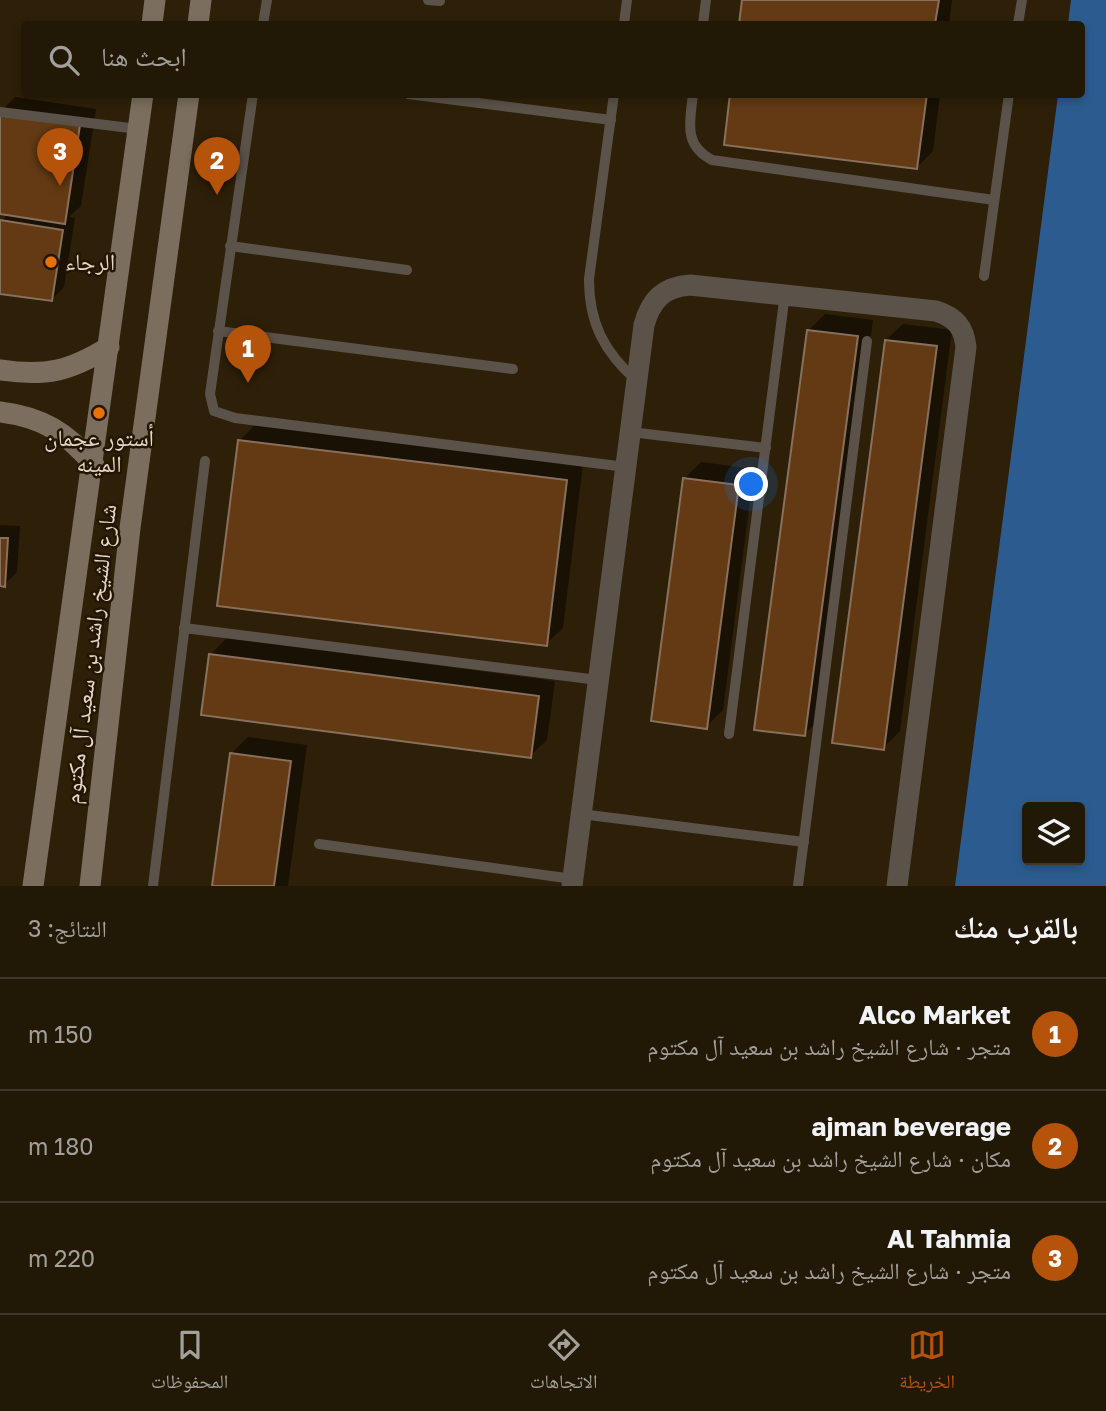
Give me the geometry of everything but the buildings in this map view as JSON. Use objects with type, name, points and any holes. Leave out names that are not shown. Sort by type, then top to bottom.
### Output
[{"type":"main road","points":[[152,21],[155,0]]},
{"type":"main road","points":[[198,21],[201,0]]},
{"type":"main road","name":"شارع الشيخ راشد بن سعيد آل مكتوم","points":[[33,886],[142,98]]},
{"type":"main road","name":"شارع الشيخ راشد بن سعيد آل مكتوم","points":[[90,886],[130,528],[187,98]]},
{"type":"main road","points":[[0,370],[46,374],[66,370],[109,347]]},
{"type":"main road","points":[[0,412],[37,419],[53,426],[80,448],[93,465]]},
{"type":"street","points":[[572,883],[630,432],[649,309],[659,295],[674,286],[709,285],[936,311],[948,315],[958,323],[965,335],[966,348],[897,886]]},
{"type":"lane","points":[[264,21],[267,0]]},
{"type":"lane","points":[[428,0],[440,1]]},
{"type":"lane","points":[[624,21],[627,0]]},
{"type":"lane","points":[[703,21],[706,0]]},
{"type":"lane","points":[[1018,21],[1022,0]]},
{"type":"lane","points":[[252,98],[218,331],[210,404],[214,411],[235,418],[626,467]]},
{"type":"lane","points":[[439,98],[611,120]]},
{"type":"lane","points":[[614,98],[589,279],[589,303],[594,326],[605,348],[637,381]]},
{"type":"lane","points":[[693,98],[690,136],[694,146],[712,160],[994,200]]},
{"type":"lane","points":[[984,276],[1008,98]]},
{"type":"lane","points":[[0,112],[138,129]]},
{"type":"lane","points":[[230,246],[407,270]]},
{"type":"lane","points":[[729,734],[785,293]]},
{"type":"lane","points":[[218,331],[513,369]]},
{"type":"lane","points":[[798,886],[867,341]]},
{"type":"lane","points":[[630,432],[766,448]]},
{"type":"lane","points":[[153,886],[205,461]]},
{"type":"lane","points":[[184,628],[598,680]]},
{"type":"lane","points":[[581,814],[804,842]]},
{"type":"lane","points":[[320,844],[572,883]]},
{"type":"water","points":[[1071,0],[1106,0],[1106,886],[955,886],[1058,98],[1085,98],[1085,21],[1068,21]]},
{"type":"place","name":"Al Tahmia","points":[[60,186]]},
{"type":"place","name":"ajman beverage","points":[[217,195]]},
{"type":"place","name":"الرجاء","points":[[51,262]]},
{"type":"place","name":"Alco Market","points":[[248,383]]},
{"type":"place","name":"أستور عجمان المينه","points":[[99,413]]}]
